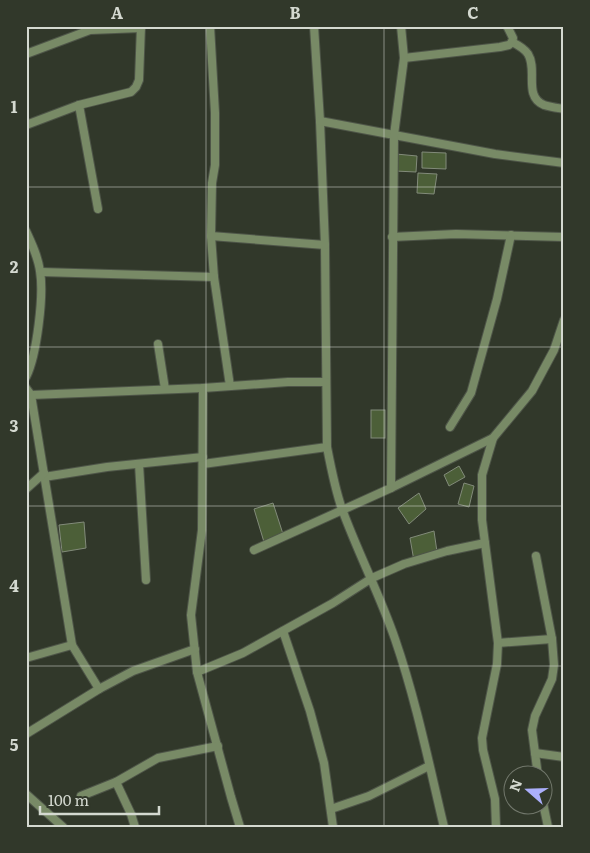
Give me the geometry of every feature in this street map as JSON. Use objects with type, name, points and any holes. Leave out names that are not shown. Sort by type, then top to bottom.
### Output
[{"type":"street","points":[[210,26],[215,113],[215,165],[212,183],[211,236],[214,277],[230,386]]},
{"type":"street","points":[[314,26],[325,245],[327,447],[342,509],[372,578],[407,677],[444,827]]},
{"type":"street","points":[[391,488],[394,135],[404,58],[401,26]]},
{"type":"street","points":[[507,26],[513,38],[512,42]]},
{"type":"street","points":[[26,54],[90,30],[141,27],[139,80],[131,92],[79,105],[26,125]]},
{"type":"street","points":[[404,58],[500,47],[509,45],[512,42]]},
{"type":"street","points":[[512,42],[522,48],[528,55],[531,64],[532,89],[536,99],[545,105],[564,109]]},
{"type":"street","points":[[79,105],[98,209]]},
{"type":"street","points":[[320,121],[495,154],[564,162]]},
{"type":"street","points":[[26,231],[35,252],[40,272],[40,304],[36,337],[32,362],[26,377]]},
{"type":"street","points":[[392,237],[456,234],[564,238]]},
{"type":"street","points":[[450,427],[471,393],[497,299],[511,235]]},
{"type":"street","points":[[211,236],[325,245]]},
{"type":"street","points":[[40,272],[214,277]]},
{"type":"street","points":[[496,827],[495,799],[483,750],[482,738],[497,664],[498,643],[485,544],[481,488],[482,475],[493,438],[532,390],[554,350],[560,343],[564,320]]},
{"type":"street","points":[[158,344],[165,389]]},
{"type":"street","points":[[29,394],[202,388],[288,382],[326,382]]},
{"type":"street","points":[[26,388],[29,394],[44,475],[72,645],[99,688]]},
{"type":"street","points":[[202,388],[202,530],[191,615],[197,672],[230,797],[240,827]]},
{"type":"street","points":[[254,550],[391,488],[493,438]]},
{"type":"street","points":[[26,490],[44,475],[106,467],[203,460],[327,447]]},
{"type":"street","points":[[139,464],[146,580]]},
{"type":"street","points":[[197,672],[243,653],[283,632],[372,578],[409,562],[448,551],[485,544]]},
{"type":"street","points":[[536,556],[552,638],[554,665],[552,679],[532,730],[537,766]]},
{"type":"street","points":[[283,632],[310,711],[324,764],[333,827]]},
{"type":"street","points":[[498,643],[552,638]]},
{"type":"street","points":[[26,658],[72,645]]},
{"type":"street","points":[[26,734],[99,688],[133,671],[194,649]]},
{"type":"street","points":[[81,796],[116,782],[158,758],[218,746]]},
{"type":"street","points":[[535,753],[564,757]]},
{"type":"street","points":[[330,809],[369,796],[429,766]]},
{"type":"street","points":[[116,782],[135,827]]},
{"type":"street","points":[[26,794],[63,827]]},
{"type":"building","points":[[422,152],[446,153],[446,169],[422,168]]},
{"type":"building","points":[[396,154],[417,156],[416,172],[395,171]]},
{"type":"building","points":[[418,173],[437,174],[434,194],[417,193]]},
{"type":"building","points":[[371,410],[385,410],[385,438],[371,438]]},
{"type":"building","points":[[459,466],[465,477],[449,486],[444,475]]},
{"type":"building","points":[[464,483],[474,486],[469,507],[458,504]]},
{"type":"building","points":[[419,493],[426,509],[409,524],[398,508]]},
{"type":"building","points":[[273,503],[283,534],[264,542],[254,509]]},
{"type":"building","points":[[84,522],[86,548],[62,552],[59,525]]},
{"type":"building","points":[[434,531],[437,552],[414,561],[410,538]]}]
